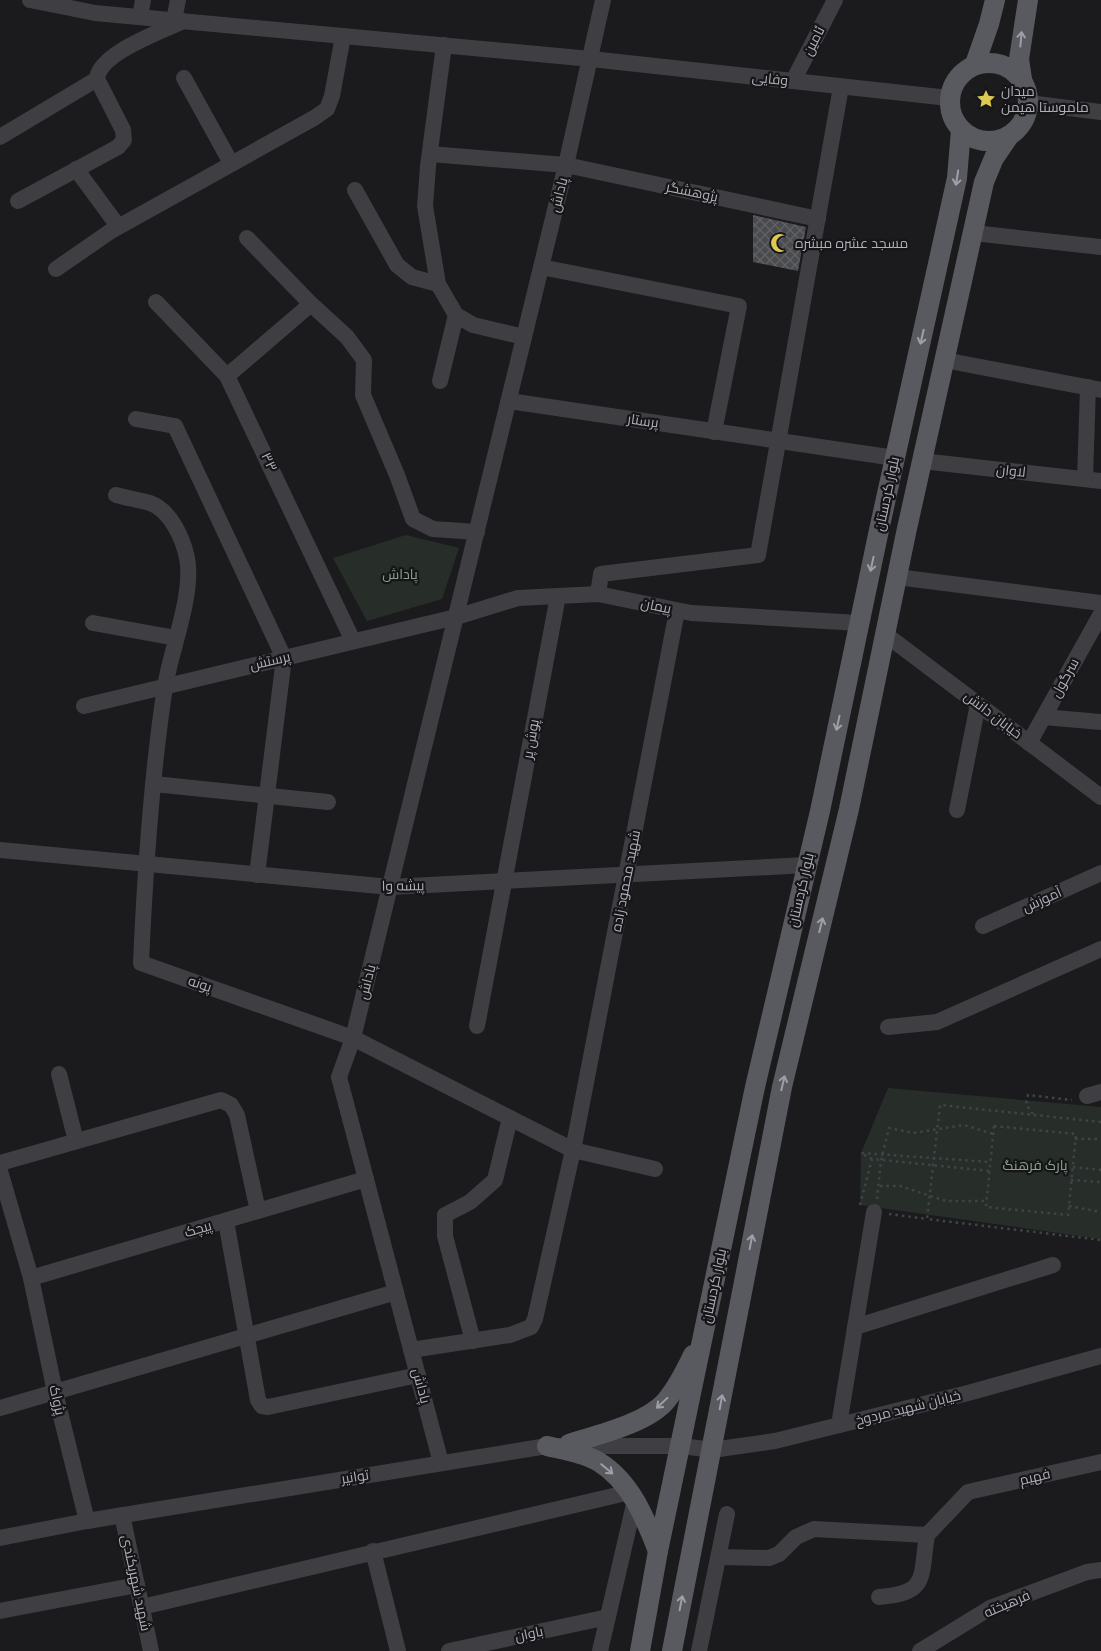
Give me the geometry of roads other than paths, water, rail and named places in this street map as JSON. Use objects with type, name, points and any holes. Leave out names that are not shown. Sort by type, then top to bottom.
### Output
[{"type":"main road","points":[[975,64],[995,0]]},
{"type":"main road","points":[[1022,79],[1013,70],[1001,64],[988,62],[975,64],[964,71],[955,81],[949,98],[953,119],[961,130],[972,137],[984,141],[997,140],[1009,136],[1019,127],[1026,116],[1029,103],[1022,79],[1019,59],[1022,26],[1028,0]]},
{"type":"main road","name":"بلوار کردستان","points":[[640,1651],[658,1552],[682,1446],[704,1331],[756,1087],[807,865],[957,178],[961,130]]},
{"type":"main road","name":"بلوار کردستان","points":[[672,1651],[782,1087],[849,809],[922,460],[984,182],[994,158],[1009,136]]},
{"type":"main road","points":[[569,1444],[638,1420],[664,1404],[683,1377],[704,1331]]},
{"type":"main road","points":[[546,1446],[574,1452],[598,1462],[632,1496],[658,1552]]},
{"type":"street","name":"وفایی","points":[[30,0],[95,12],[140,17],[591,59],[949,98]]},
{"type":"street","points":[[140,17],[143,0]]},
{"type":"street","points":[[0,138],[96,79],[100,67],[113,55],[178,20],[178,0]]},
{"type":"street","name":"پاداش","points":[[441,1463],[338,1077],[353,1038],[542,267],[604,0]]},
{"type":"street","name":"ئامین","points":[[793,82],[835,0]]},
{"type":"street","points":[[56,269],[118,226],[314,118],[327,109],[332,96],[342,36]]},
{"type":"street","points":[[444,45],[425,206],[438,284],[456,315],[473,325],[524,337]]},
{"type":"street","points":[[184,78],[231,163]]},
{"type":"street","points":[[18,201],[118,147],[124,140],[123,130],[96,79]]},
{"type":"street","points":[[598,594],[601,574],[758,555],[841,87]]},
{"type":"street","points":[[1029,103],[1101,112]]},
{"type":"street","name":"پژوهشگر","points":[[430,154],[566,165],[818,219]]},
{"type":"street","points":[[76,169],[118,226]]},
{"type":"street","points":[[355,190],[397,265],[412,277],[438,284]]},
{"type":"street","points":[[973,233],[1101,247]]},
{"type":"street","points":[[247,238],[311,304],[347,337],[364,360],[363,395],[397,474],[413,519],[433,529],[477,532]]},
{"type":"street","points":[[542,267],[739,306],[714,432]]},
{"type":"street","name":"۳۳","points":[[156,302],[227,376],[353,641]]},
{"type":"street","points":[[227,376],[311,304]]},
{"type":"street","points":[[440,382],[456,315]]},
{"type":"street","points":[[944,360],[1094,388],[1093,480]]},
{"type":"street","name":"پرستار","points":[[509,402],[895,458]]},
{"type":"street","points":[[136,419],[175,426],[284,658],[257,875]]},
{"type":"street","name":"لاوان","points":[[922,460],[1093,480]]},
{"type":"street","points":[[116,496],[152,504],[171,519],[180,536],[187,557],[189,582],[165,686],[146,864]]},
{"type":"street","points":[[897,577],[1101,603]]},
{"type":"street","name":"پیمان","points":[[456,617],[518,598],[598,594],[677,611],[859,623]]},
{"type":"street","name":"پوش پر","points":[[477,1026],[558,596]]},
{"type":"street","name":"شهید محمود زاده","points":[[473,1341],[521,1332],[531,1327],[535,1319],[573,1150],[677,611]]},
{"type":"street","name":"سرگول","points":[[1029,743],[1101,614]]},
{"type":"street","name":"پرستش","points":[[84,706],[456,617]]},
{"type":"street","points":[[94,623],[176,638]]},
{"type":"street","name":"خیابان دانش","points":[[885,634],[1101,797]]},
{"type":"street","points":[[957,810],[978,704]]},
{"type":"street","points":[[1044,717],[1101,722]]},
{"type":"street","points":[[154,784],[328,802]]},
{"type":"street","name":"پیشه وا","points":[[0,850],[390,888],[807,865]]},
{"type":"street","name":"پونه","points":[[146,864],[141,964],[353,1038]]},
{"type":"street","name":"آموزش","points":[[983,926],[1101,873]]},
{"type":"street","points":[[888,1027],[937,1022],[1101,949]]},
{"type":"street","points":[[353,1038],[573,1150],[655,1169]]},
{"type":"street","points":[[59,1074],[76,1141]]},
{"type":"street","points":[[0,1163],[221,1100],[231,1104],[237,1115],[258,1211]]},
{"type":"street","points":[[411,1350],[473,1341],[445,1236],[445,1215],[470,1202],[495,1180],[510,1118]]},
{"type":"street","name":"پژواک","points":[[0,1171],[31,1278],[55,1392],[87,1521]]},
{"type":"street","name":"پیچک","points":[[31,1278],[366,1180]]},
{"type":"street","points":[[839,1425],[874,1212]]},
{"type":"street","points":[[226,1221],[258,1400],[262,1406],[268,1407],[418,1375]]},
{"type":"street","points":[[855,1327],[1053,1265]]},
{"type":"street","points":[[0,1408],[396,1292]]},
{"type":"street","name":"خیابان شهید مردوخ","points":[[712,1450],[775,1442],[1101,1356]]},
{"type":"street","name":"توانیر","points":[[0,1538],[122,1515],[546,1446],[569,1444],[682,1446],[712,1450]]},
{"type":"street","name":"فهیم","points":[[927,1535],[968,1492],[1101,1462]]},
{"type":"street","points":[[142,1607],[373,1551],[632,1496],[600,1651]]},
{"type":"street","points":[[698,1651],[727,1514]]},
{"type":"street","name":"شهید شهریکندی","points":[[122,1515],[151,1651]]},
{"type":"street","points":[[718,1557],[769,1558],[779,1554],[804,1532],[814,1529],[927,1535],[919,1582],[914,1590],[901,1596],[879,1598]]},
{"type":"street","points":[[373,1551],[398,1651]]},
{"type":"street","name":"فرهیخته","points":[[920,1651],[990,1608],[1087,1572],[1101,1570]]},
{"type":"street","points":[[0,1611],[137,1585]]},
{"type":"street","name":"باوان","points":[[449,1651],[608,1617]]},
{"type":"place","name":"میدان ماموستا هیمن","points":[[986,99]]},
{"type":"place","name":"مسجد عشره مبشره","points":[[780,243]]},
{"type":"park label","name":"پارک فرهنگ","points":[[1035,1165]]}]
